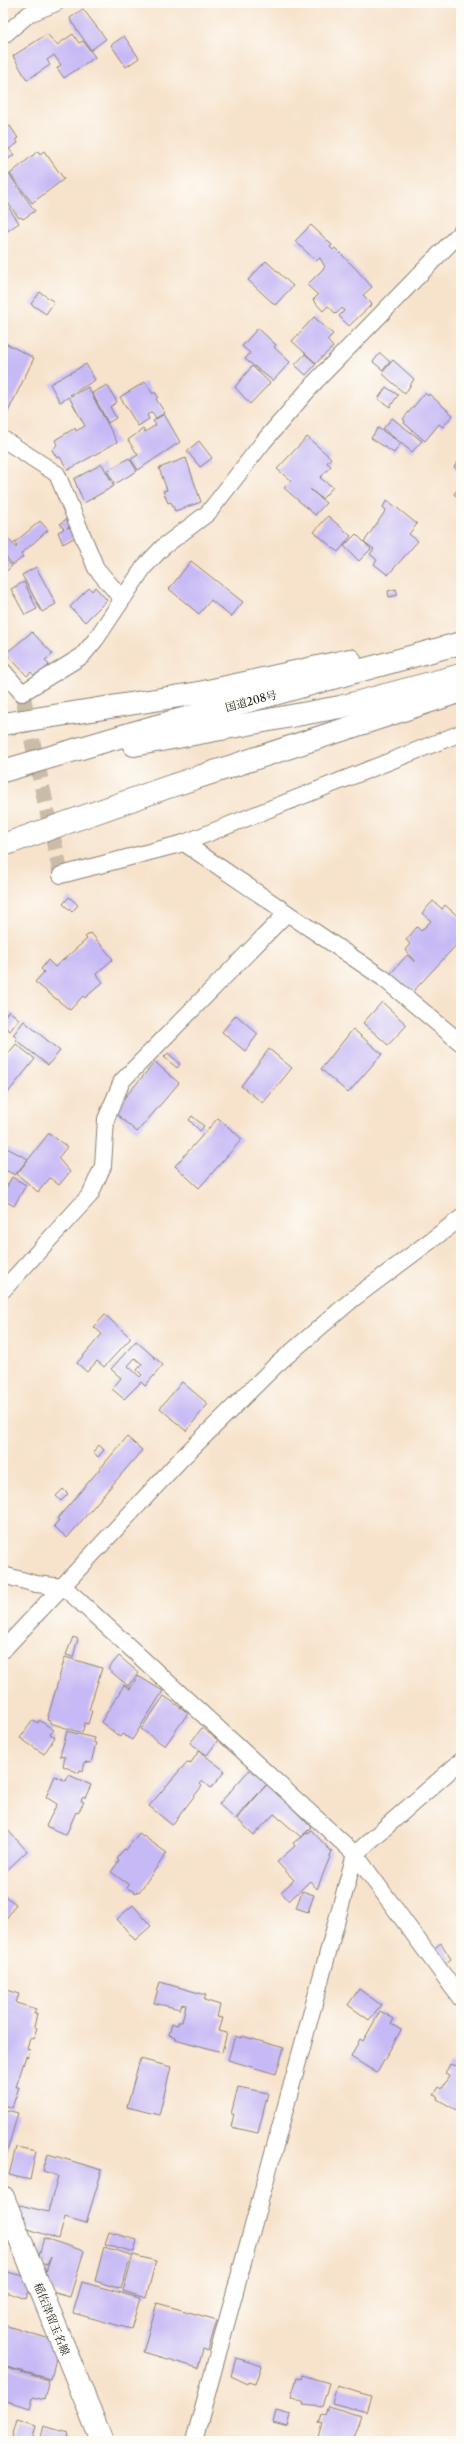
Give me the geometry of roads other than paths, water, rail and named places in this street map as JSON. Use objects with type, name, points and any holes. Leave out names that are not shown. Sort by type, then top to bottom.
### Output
[{"type":"main road","points":[[3,724],[199,693],[340,662],[461,630]]},
{"type":"main road","name":"国道208号","points":[[3,771],[42,761],[153,727],[461,643]]},
{"type":"main road","name":"国道208号","points":[[42,761],[340,707],[461,675]]},
{"type":"main road","points":[[3,845],[168,787],[461,691]]},
{"type":"main road","name":"稲佐津留玉名線","points":[[3,2197],[102,2441]]},
{"type":"street","points":[[3,36],[29,14],[56,3]]},
{"type":"street","points":[[3,671],[22,693],[82,656],[144,567],[163,547],[208,512],[264,441],[315,382],[461,232]]},
{"type":"street","points":[[3,439],[57,474],[96,568],[122,599]]},
{"type":"street","points":[[61,875],[184,843],[461,733]]},
{"type":"street","points":[[184,843],[383,978],[461,1043]]},
{"type":"street","points":[[3,1290],[90,1195],[103,1166],[106,1119],[122,1081],[287,913]]},
{"type":"street","points":[[3,1650],[64,1587],[181,1459],[275,1366],[354,1298],[461,1218]]},
{"type":"street","points":[[3,1575],[36,1584],[64,1587],[355,1854],[461,1999]]},
{"type":"street","points":[[194,2441],[355,1854],[461,1761]]},
{"type":"tunnel","points":[[22,693],[61,875]]}]
